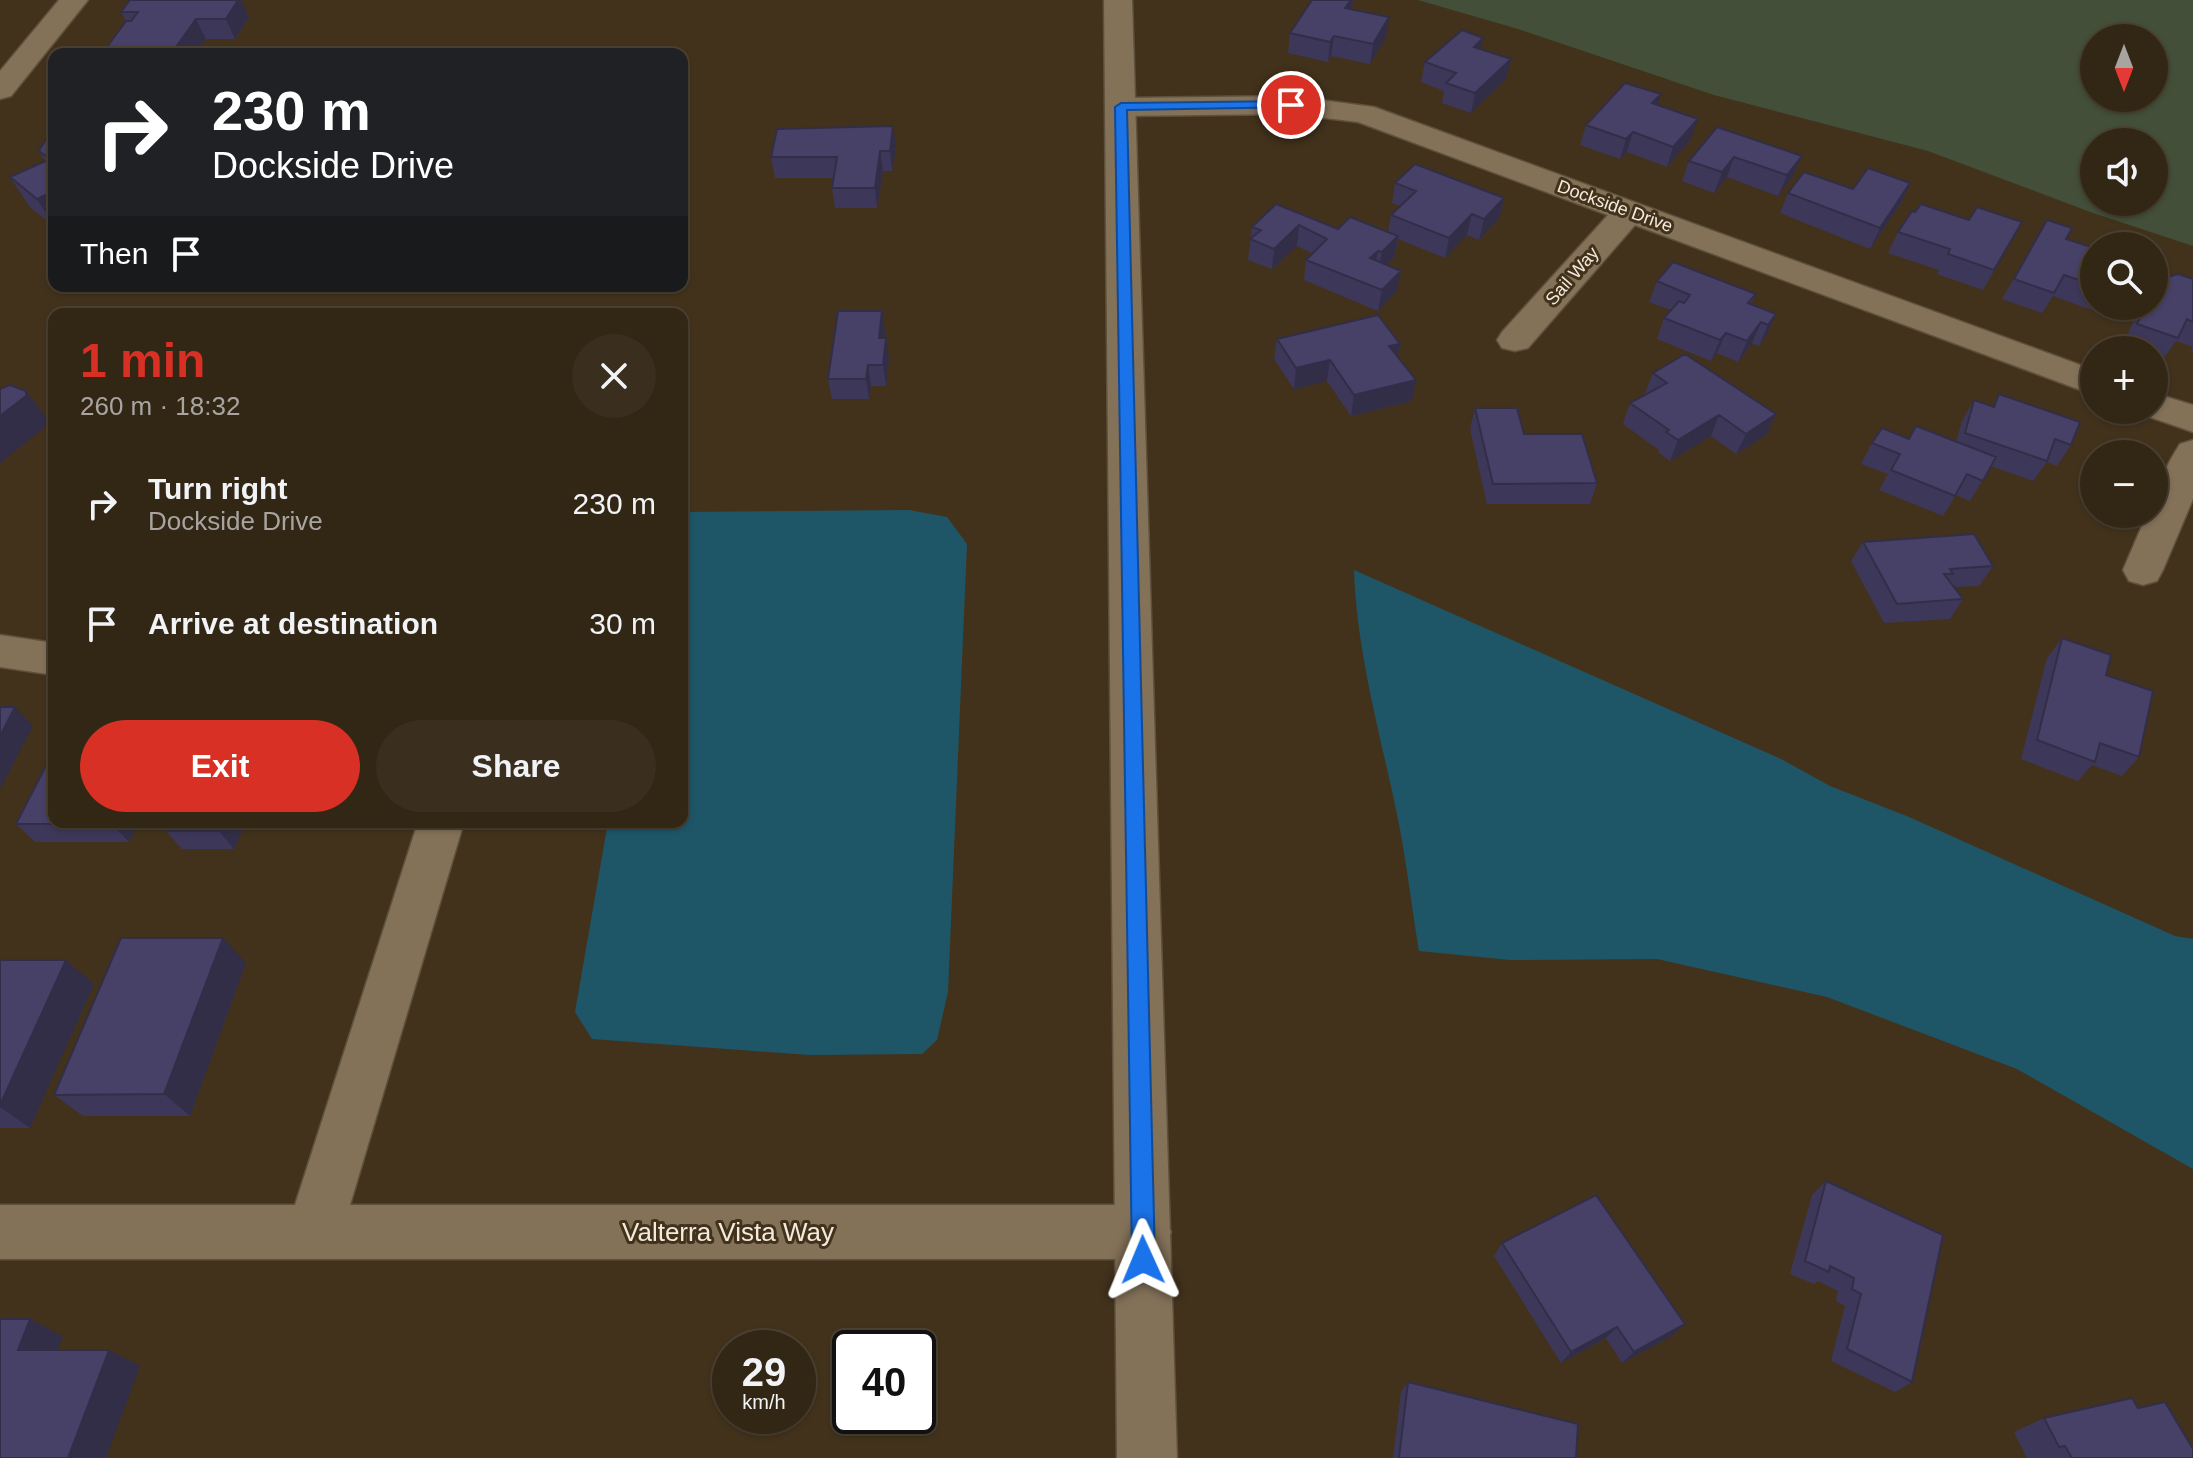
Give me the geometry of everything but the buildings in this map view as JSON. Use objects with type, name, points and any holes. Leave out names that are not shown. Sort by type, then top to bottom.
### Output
[{"type":"street","points":[[0,90],[74,0]]},
{"type":"street","points":[[1118,0],[1147,1458]]},
{"type":"street","name":"Dockside Drive","points":[[1121,107],[1291,105],[1363,113],[2080,378]]},
{"type":"street","name":"Sail Way","points":[[1515,340],[1629,211]]},
{"type":"street","points":[[2168,410],[2193,419]]},
{"type":"street","points":[[2143,570],[2193,453]]},
{"type":"street","points":[[0,651],[48,658]]},
{"type":"street","points":[[314,1232],[439,828]]},
{"type":"street","name":"Valterra Vista Way","points":[[0,1232],[1143,1232]]},
{"type":"green space","points":[[1418,0],[2193,0],[2193,246],[2168,238],[2168,232],[2151,232],[2102,216],[2168,216],[2168,128],[2080,128],[2080,208],[1928,151],[1714,95],[1518,29]]},
{"type":"water","points":[[909,510],[947,517],[967,544],[948,992],[937,1040],[922,1054],[809,1055],[592,1039],[575,1012],[607,828],[688,828],[688,512]]},
{"type":"water","points":[[1354,570],[1781,759],[1830,786],[1909,817],[2175,936],[2193,939],[2193,1169],[2017,1069],[1827,997],[1657,959],[1510,960],[1419,951],[1399,824],[1365,666]]},
{"type":"route","points":[[1143,1260],[1121,107],[1291,105]]}]
